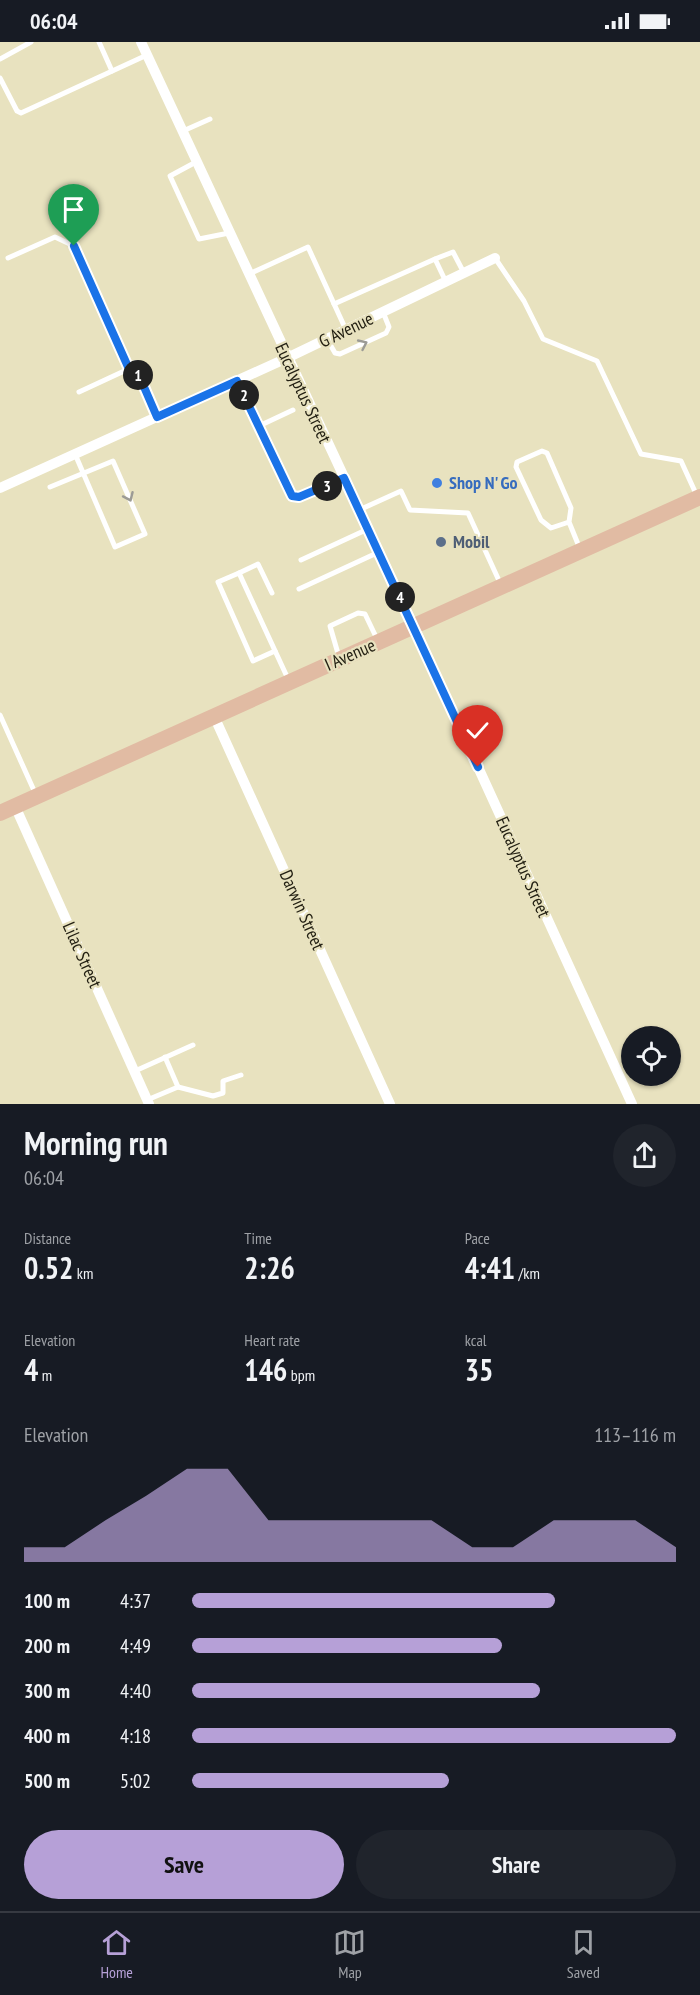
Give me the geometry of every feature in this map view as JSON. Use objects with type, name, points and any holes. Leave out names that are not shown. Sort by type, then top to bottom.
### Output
[{"type":"main road","name":"I Avenue","points":[[7,810],[699,499]]},
{"type":"street","name":"Eucalyptus Street","points":[[141,42],[286,358],[414,627],[632,1104]]},
{"type":"street","name":"G Avenue","points":[[0,489],[327,339],[495,258]]},
{"type":"street","name":"Darwin Street","points":[[214,716],[390,1104]]},
{"type":"street","name":"Lilac Street","points":[[7,810],[148,1102]]},
{"type":"lane","points":[[0,59],[31,42]]},
{"type":"lane","points":[[99,42],[112,71]]},
{"type":"lane","points":[[0,78],[17,111],[21,113],[147,55]]},
{"type":"lane","points":[[182,131],[210,119]]},
{"type":"lane","points":[[196,162],[170,176],[184,208],[199,240],[229,234]]},
{"type":"lane","points":[[8,258],[55,237],[74,246],[129,369]]},
{"type":"lane","points":[[248,274],[308,247],[346,330]]},
{"type":"lane","points":[[334,304],[453,252],[464,273]]},
{"type":"lane","points":[[495,258],[524,301],[543,339],[597,361],[641,454],[681,460],[699,499]]},
{"type":"lane","points":[[435,259],[446,282]]},
{"type":"lane","points":[[327,339],[334,353],[340,354],[386,333],[389,327],[383,312]]},
{"type":"lane","points":[[80,392],[135,366],[157,417]]},
{"type":"lane","points":[[237,381],[292,496],[299,497],[344,478]]},
{"type":"lane","points":[[259,426],[293,410]]},
{"type":"lane","points":[[569,522],[551,528],[542,520],[516,467],[518,462],[542,451],[547,453],[571,508],[569,522],[581,551]]},
{"type":"lane","points":[[50,487],[83,473],[113,461],[145,534],[115,547],[83,473],[75,454]]},
{"type":"lane","points":[[359,510],[401,490],[411,510],[468,513],[502,587]]},
{"type":"lane","points":[[301,560],[368,529]]},
{"type":"lane","points":[[298,589],[379,552]]},
{"type":"lane","points":[[272,593],[258,564],[218,582],[253,661],[275,651]]},
{"type":"lane","points":[[239,573],[290,682]]},
{"type":"lane","points":[[341,660],[329,630],[330,626],[342,620],[362,612],[378,643]]},
{"type":"lane","points":[[0,716],[36,796]]},
{"type":"lane","points":[[135,1071],[193,1045]]},
{"type":"lane","points":[[165,1058],[178,1087]]},
{"type":"lane","points":[[148,1102],[178,1087],[213,1096],[223,1093],[223,1081],[241,1075]]},
{"type":"place","name":"Shop N' Go","points":[[437,483]]},
{"type":"place","name":"Mobil","points":[[441,542]]},
{"type":"route","points":[[74,246],[129,369],[135,366],[157,417],[237,381],[292,496],[299,497],[344,478],[478,767]]}]
